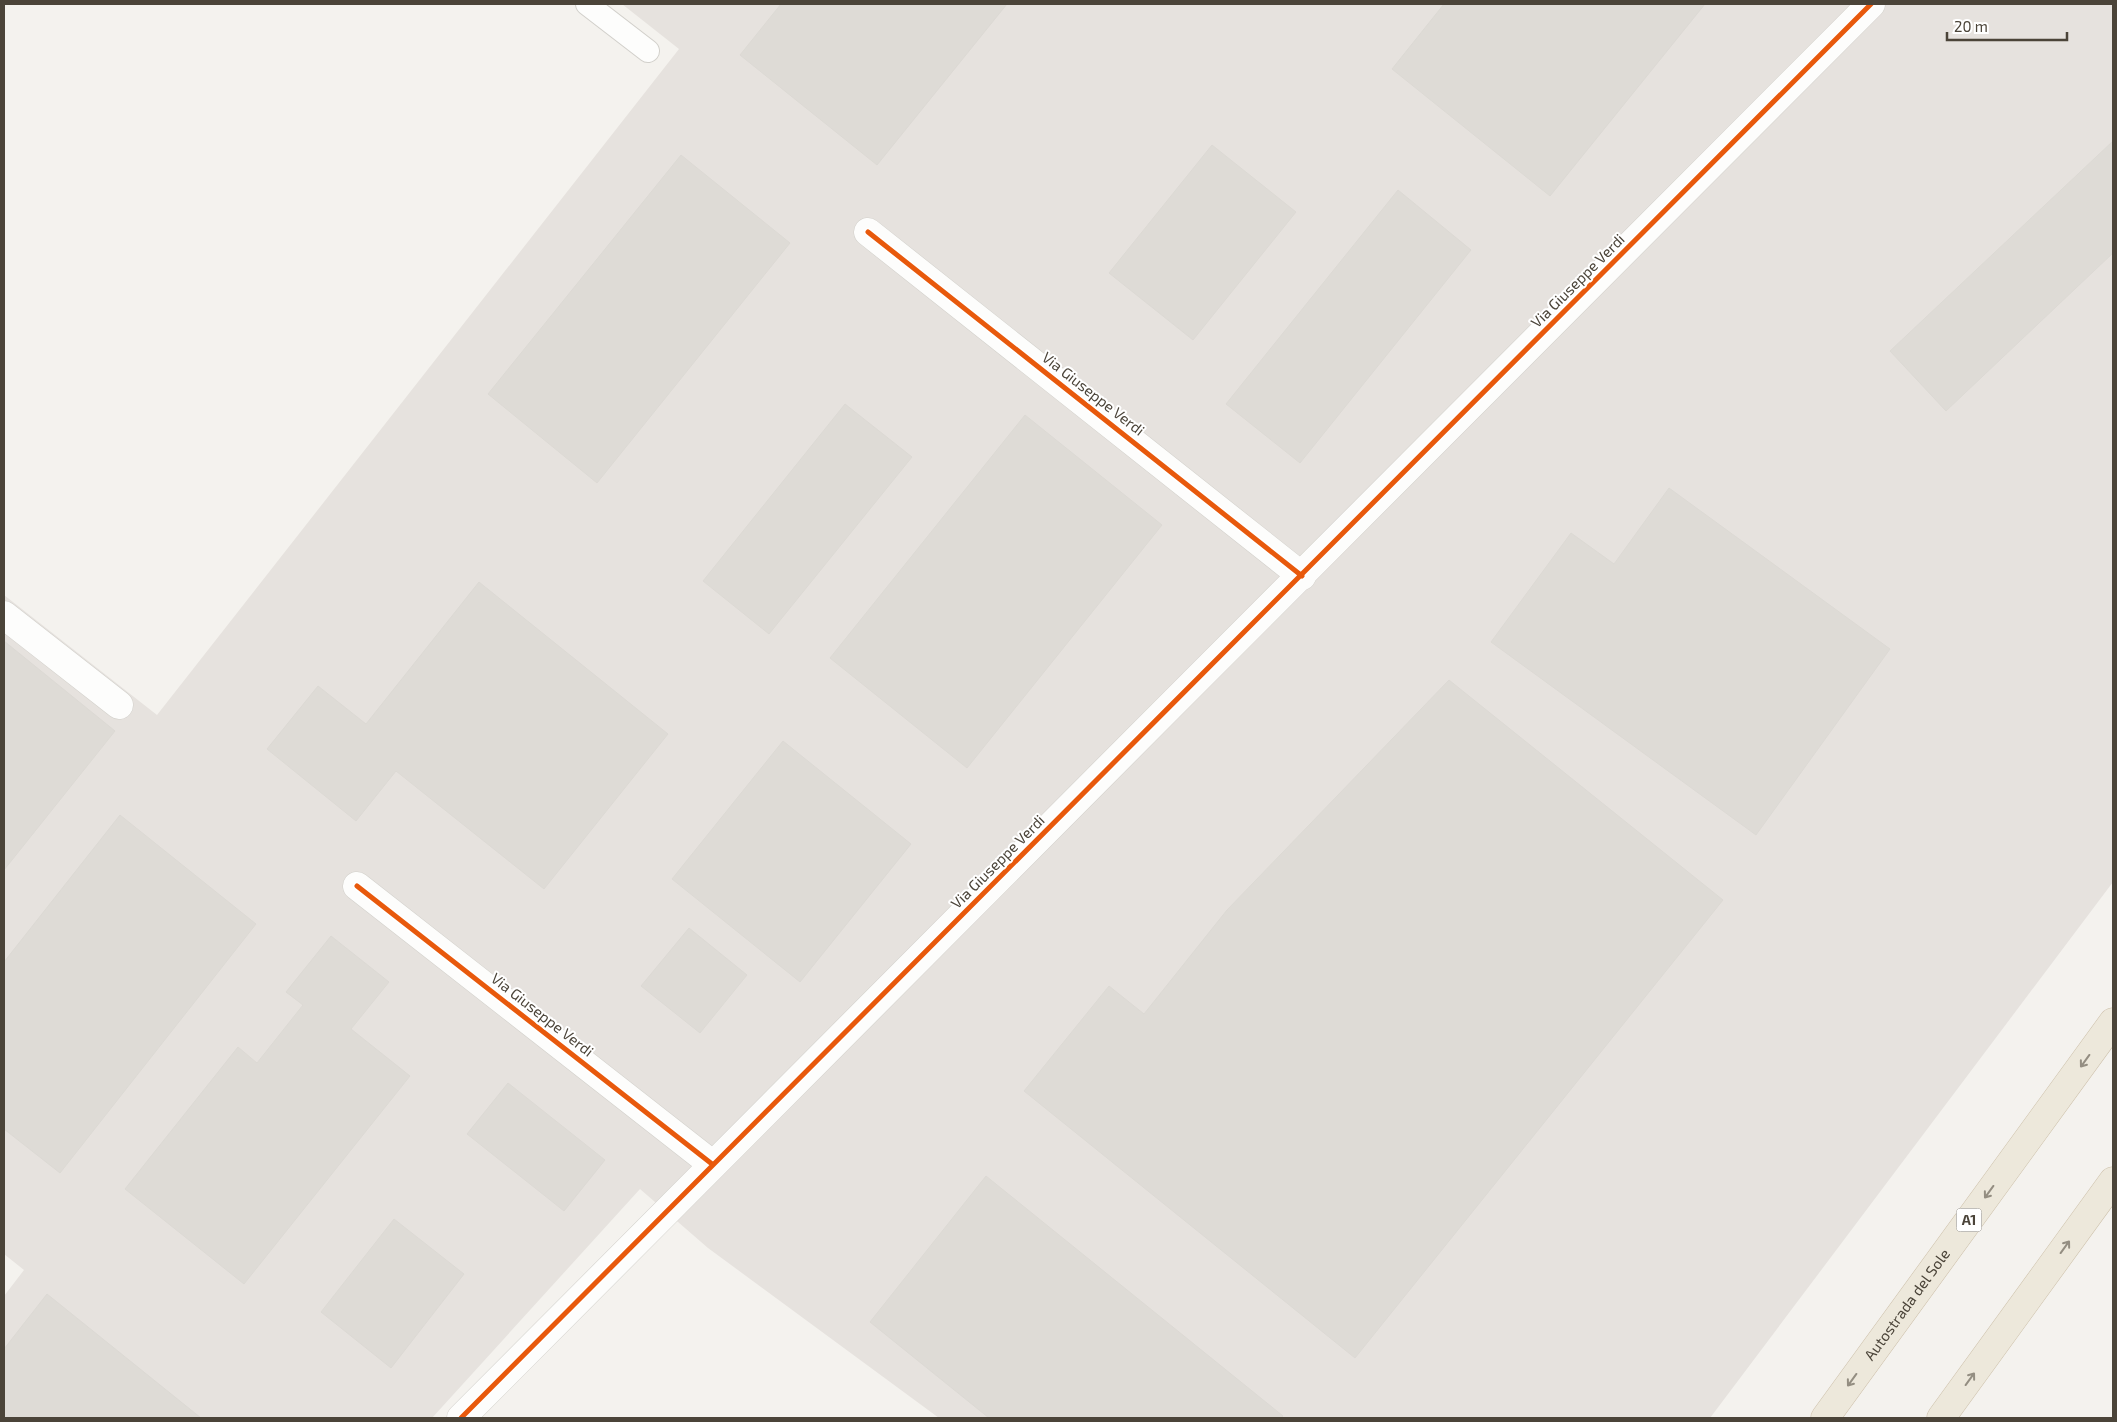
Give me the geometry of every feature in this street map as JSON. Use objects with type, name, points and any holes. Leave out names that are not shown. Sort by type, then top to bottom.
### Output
[{"type":"highway","name":"Autostrada del Sole","points":[[1825,1418],[2113,1022]]},
{"type":"highway","points":[[1941,1418],[2113,1181]]},
{"type":"street","name":"Via Giuseppe Verdi","points":[[461,1418],[712,1164],[1302,576],[1871,4]]},
{"type":"street","name":"Via Giuseppe Verdi","points":[[868,232],[1302,576]]},
{"type":"street","points":[[4,615],[119,705]]},
{"type":"street","name":"Via Giuseppe Verdi","points":[[356,886],[712,1164]]},
{"type":"lane","points":[[586,4],[648,51]]},
{"type":"shaded area","points":[[622,4],[2113,4],[2113,882],[1710,1418],[939,1418],[708,1248],[640,1189],[432,1418],[4,1418],[4,1296],[24,1270],[4,1254],[4,595],[157,715],[679,49]]},
{"type":"building","points":[[781,4],[1007,4],[877,165],[740,55]]},
{"type":"building","points":[[1444,4],[1705,4],[1550,196],[1392,69]]},
{"type":"building","points":[[2113,141],[2113,253],[1946,411],[1890,351]]},
{"type":"building","points":[[1212,145],[1296,212],[1193,340],[1109,273]]},
{"type":"building","points":[[681,155],[790,243],[597,483],[488,394]]},
{"type":"building","points":[[1398,190],[1471,250],[1300,463],[1226,404]]},
{"type":"building","points":[[845,404],[912,457],[769,634],[703,581]]},
{"type":"building","points":[[1025,415],[1162,525],[967,768],[830,658]]},
{"type":"building","points":[[1669,488],[1890,649],[1756,835],[1491,642],[1571,533],[1614,564]]},
{"type":"building","points":[[479,582],[668,734],[544,889],[396,771],[356,821],[267,749],[318,686],[366,724]]},
{"type":"building","points":[[4,641],[115,731],[4,870]]},
{"type":"building","points":[[1449,680],[1723,900],[1355,1358],[1024,1091],[1109,986],[1144,1014],[1227,910]]},
{"type":"building","points":[[783,741],[911,844],[800,982],[672,879]]},
{"type":"building","points":[[120,815],[256,924],[60,1173],[4,1129],[4,962]]},
{"type":"building","points":[[689,928],[747,975],[700,1033],[641,986]]},
{"type":"building","points":[[331,936],[389,982],[351,1029],[410,1076],[244,1284],[125,1189],[238,1047],[257,1063],[303,1005],[286,992]]},
{"type":"building","points":[[508,1083],[605,1160],[564,1211],[467,1134]]},
{"type":"building","points":[[986,1176],[1283,1416],[1281,1418],[989,1418],[870,1322]]},
{"type":"building","points":[[394,1219],[464,1274],[391,1368],[321,1312]]},
{"type":"building","points":[[47,1294],[201,1418],[4,1418],[4,1349]]},
{"type":"cycle path","points":[[461,1418],[1871,4]]},
{"type":"cycle path","points":[[868,232],[1302,576]]},
{"type":"cycle path","points":[[357,886],[712,1164]]}]
